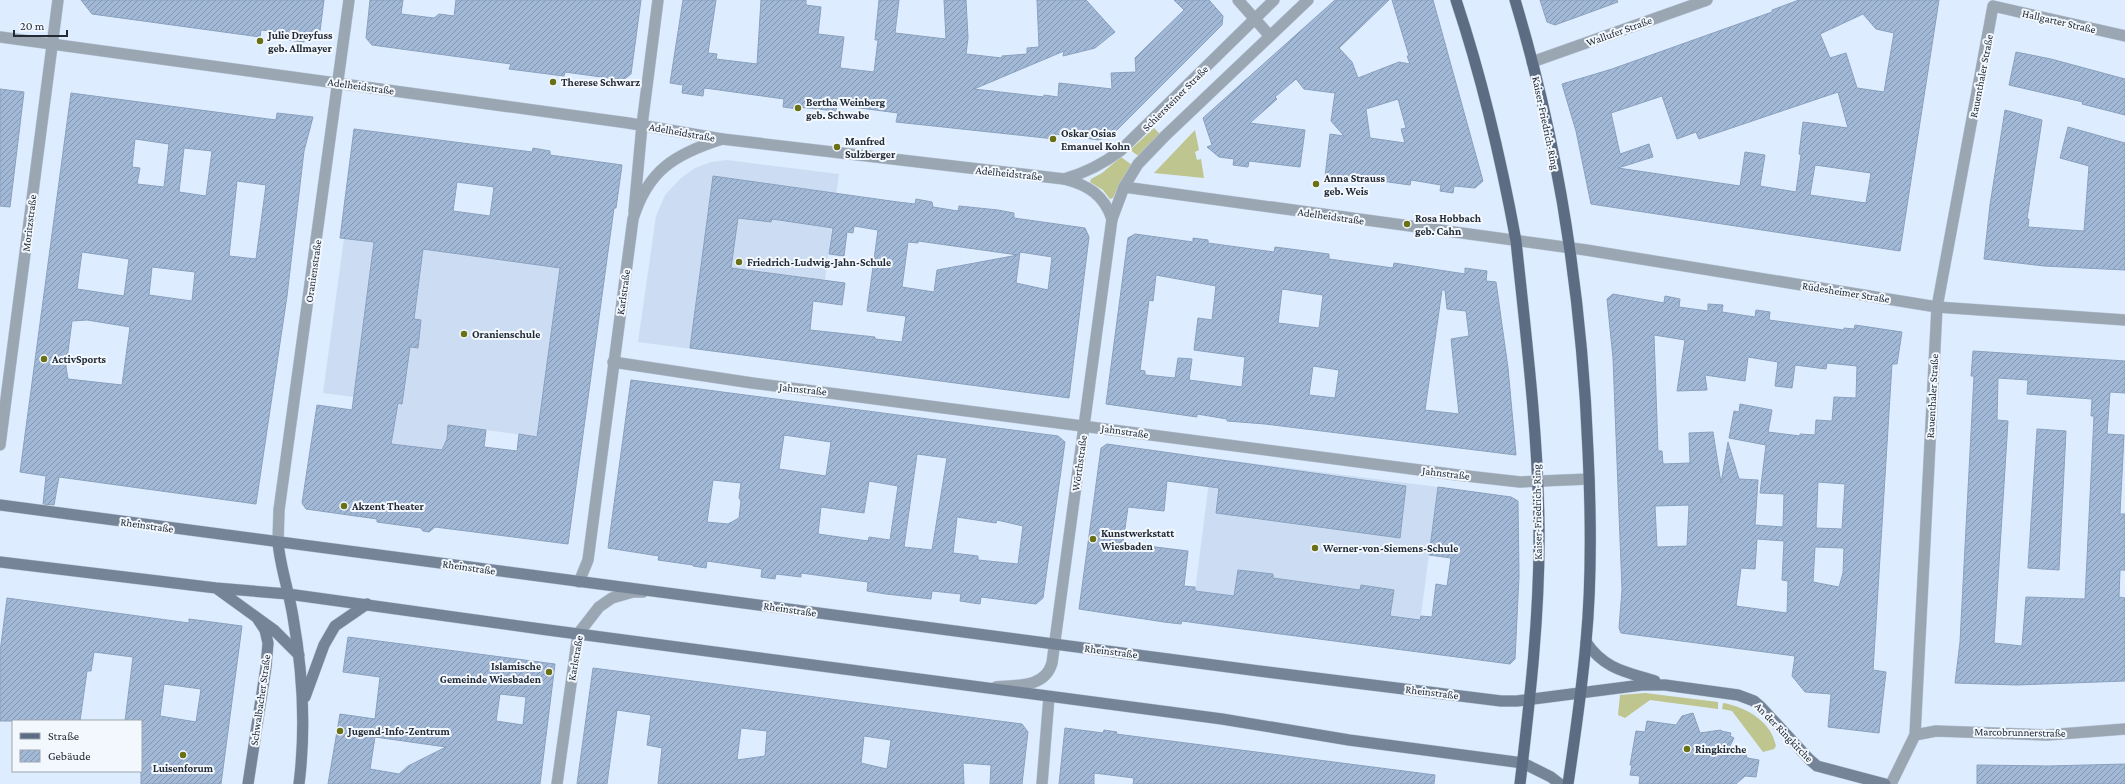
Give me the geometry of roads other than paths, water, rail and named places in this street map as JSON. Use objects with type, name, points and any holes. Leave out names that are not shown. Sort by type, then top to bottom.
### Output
[{"type":"main road","name":"Kaiser-Friedrich-Ring","points":[[1456,0],[1492,124],[1516,241],[1538,482],[1538,590],[1531,699],[1520,784]]},
{"type":"main road","name":"Kaiser-Friedrich-Ring","points":[[1515,0],[1532,62],[1554,161],[1570,248],[1580,328],[1586,400],[1590,555],[1586,642],[1568,784]]},
{"type":"main road","name":"Rheinstraße","points":[[0,505],[664,593],[1501,701],[1580,694]]},
{"type":"main road","points":[[278,542],[299,655],[303,701],[304,732],[299,784]]},
{"type":"main road","points":[[0,562],[216,588],[288,594],[367,604],[578,634],[1222,719],[1349,740],[1522,763],[1555,780],[1556,777],[1566,773],[1571,765]]},
{"type":"main road","name":"Schwalbacher Straße","points":[[216,588],[274,630],[299,655]]},
{"type":"main road","points":[[303,701],[313,670],[335,626],[367,604]]},
{"type":"main road","name":"Schwalbacher Straße","points":[[248,784],[268,643],[265,630],[257,618]]},
{"type":"main road","name":"An der Ringkirche","points":[[1586,642],[1594,654],[1604,663],[1665,685]]},
{"type":"main road","name":"An der Ringkirche","points":[[1580,694],[1642,685],[1665,685],[1738,695],[1754,701],[1767,712],[1813,763],[1831,770],[1885,784]]},
{"type":"street","name":"Moritzstraße","points":[[0,445],[58,0]]},
{"type":"street","name":"Oranienstraße","points":[[278,542],[279,510],[339,83],[349,0]]},
{"type":"street","name":"Karlstraße","points":[[580,582],[588,560],[633,219],[642,125],[658,0]]},
{"type":"street","points":[[1238,0],[1269,35]]},
{"type":"street","name":"Schiersteiner Straße","points":[[1064,179],[1078,175],[1106,162],[1120,151],[1274,0]]},
{"type":"street","name":"Schiersteiner Straße","points":[[1124,187],[1138,164],[1165,136],[1269,35],[1308,0]]},
{"type":"street","name":"Wallufer Straße","points":[[1532,62],[1707,0]]},
{"type":"street","name":"Hallgarter Straße","points":[[1993,6],[2125,36]]},
{"type":"street","name":"Rauenthaler Straße","points":[[1891,784],[1915,735],[1937,306],[1993,6]]},
{"type":"street","name":"Adelheidstraße","points":[[0,37],[642,125],[722,139],[1064,179],[1077,182],[1098,195],[1108,208],[1112,219]]},
{"type":"street","name":"Adelheidstraße","points":[[633,219],[640,197],[663,168],[686,152],[722,139]]},
{"type":"street","name":"Adelheidstraße","points":[[1124,187],[1516,241]]},
{"type":"street","name":"Wörthstraße","points":[[983,688],[1030,684],[1040,680],[1051,666],[1112,219],[1124,187]]},
{"type":"street","points":[[1516,241],[1570,248]]},
{"type":"street","name":"Rüdesheimer Straße","points":[[1570,248],[1937,306],[2125,320]]},
{"type":"street","name":"Jahnstraße","points":[[613,362],[752,383],[1084,425],[1458,475],[1538,482],[1589,479]]},
{"type":"street","name":"Karlstraße","points":[[557,784],[578,634],[600,607],[612,598],[633,592],[664,593]]},
{"type":"street","points":[[1042,784],[1049,697]]},
{"type":"street","name":"Marcobrunnerstraße","points":[[1915,735],[1936,730],[2047,735],[2125,729]]},
{"type":"place","name":"Julie Dreyfuss geb. Allmayer","points":[[260,41]]},
{"type":"place","name":"Therese Schwarz","points":[[553,82]]},
{"type":"place","name":"Bertha Weinberg geb. Schwabe","points":[[798,108]]},
{"type":"place","name":"Oskar Osias Emanuel Kohn","points":[[1053,139]]},
{"type":"place","name":"Manfred Sulzberger","points":[[837,147]]},
{"type":"place","name":"Anna Strauss geb. Weis","points":[[1316,184]]},
{"type":"place","name":"Rosa Hobbach geb. Cahn","points":[[1407,224]]},
{"type":"place","name":"Friedrich-Ludwig-Jahn-Schule","points":[[739,262]]},
{"type":"place","name":"Oranienschule","points":[[464,334]]},
{"type":"place","name":"ActivSports","points":[[44,359]]},
{"type":"place","name":"Akzent Theater","points":[[344,506]]},
{"type":"place","name":"Kunstwerkstatt Wiesbaden","points":[[1093,539]]},
{"type":"place","name":"Werner-von-Siemens-Schule","points":[[1315,548]]},
{"type":"place","name":"Islamische Gemeinde Wiesbaden","points":[[549,672]]},
{"type":"place","name":"Jugend-Info-Zentrum","points":[[340,731]]},
{"type":"place","name":"Ringkirche","points":[[1687,749]]},
{"type":"place","name":"Luisenforum","points":[[183,755]]}]
